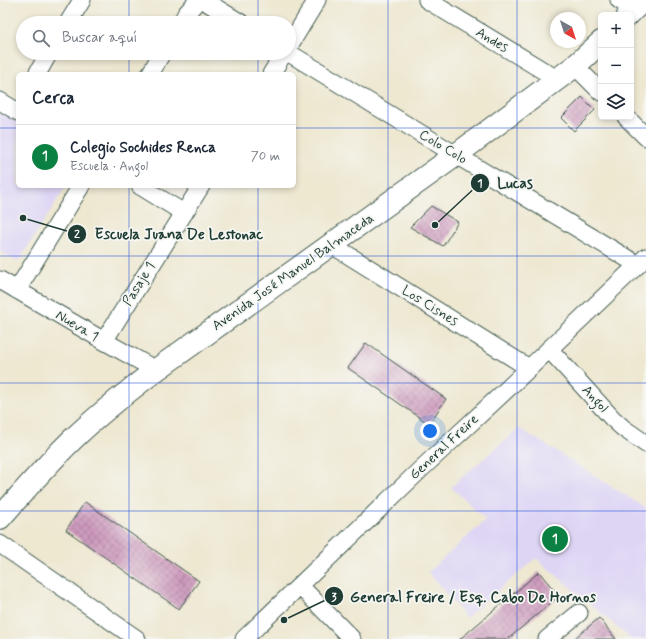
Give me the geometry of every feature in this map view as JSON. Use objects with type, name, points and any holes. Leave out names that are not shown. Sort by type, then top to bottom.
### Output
[{"type":"main road","name":"Avenida José Manuel Balmaceda","points":[[0,518],[46,466],[74,439],[102,413],[156,370],[456,155],[575,66],[598,45]]},
{"type":"street","points":[[72,16],[82,0]]},
{"type":"street","points":[[185,16],[198,0]]},
{"type":"street","points":[[203,0],[229,16]]},
{"type":"street","points":[[296,34],[317,0]]},
{"type":"street","name":"Andes","points":[[427,0],[557,79]]},
{"type":"street","name":"Colo Colo","points":[[296,56],[456,155],[642,261]]},
{"type":"street","points":[[38,72],[45,60]]},
{"type":"street","points":[[151,72],[158,60]]},
{"type":"street","points":[[272,72],[280,60]]},
{"type":"street","points":[[575,66],[598,89]]},
{"type":"street","points":[[0,101],[16,109]]},
{"type":"street","points":[[629,120],[646,137]]},
{"type":"street","points":[[17,290],[80,188]]},
{"type":"street","points":[[143,188],[184,213]]},
{"type":"street","name":"Pasaje 1","points":[[104,341],[200,188]]},
{"type":"street","name":"Los Cisnes","points":[[332,245],[529,368]]},
{"type":"street","name":"General Freire","points":[[244,639],[421,469],[642,261]]},
{"type":"street","name":"Nueva 1","points":[[0,280],[156,370]]},
{"type":"street","name":"Angol","points":[[549,349],[612,418],[623,428],[646,444]]},
{"type":"street","points":[[0,544],[137,639]]},
{"type":"street","points":[[300,586],[352,639]]},
{"type":"street","points":[[547,639],[579,613]]},
{"type":"shaded area","points":[[0,111],[16,121],[16,188],[65,188],[18,262],[0,251]]},
{"type":"shaded area","points":[[519,428],[646,508],[646,636],[644,639],[631,639],[536,558],[466,618],[428,572],[486,520],[451,487]]},
{"type":"building","points":[[582,97],[595,110],[574,131],[561,118]]},
{"type":"building","points":[[431,206],[458,222],[443,246],[410,227]]},
{"type":"building","points":[[366,343],[446,399],[429,424],[348,368]]},
{"type":"building","points":[[85,502],[199,581],[179,609],[66,530]]},
{"type":"building","points":[[539,572],[559,596],[508,639],[460,639]]},
{"type":"building","points":[[599,618],[616,639],[574,639]]},
{"type":"place","name":"Escuela Juana De Lestonac","points":[[23,218]]},
{"type":"place","name":"Lucas","points":[[435,225]]},
{"type":"place","name":"Colegio Sochides Renca","points":[[555,539]]},
{"type":"place","name":"General Freire / Esq. Cabo De Hornos","points":[[284,620]]}]
